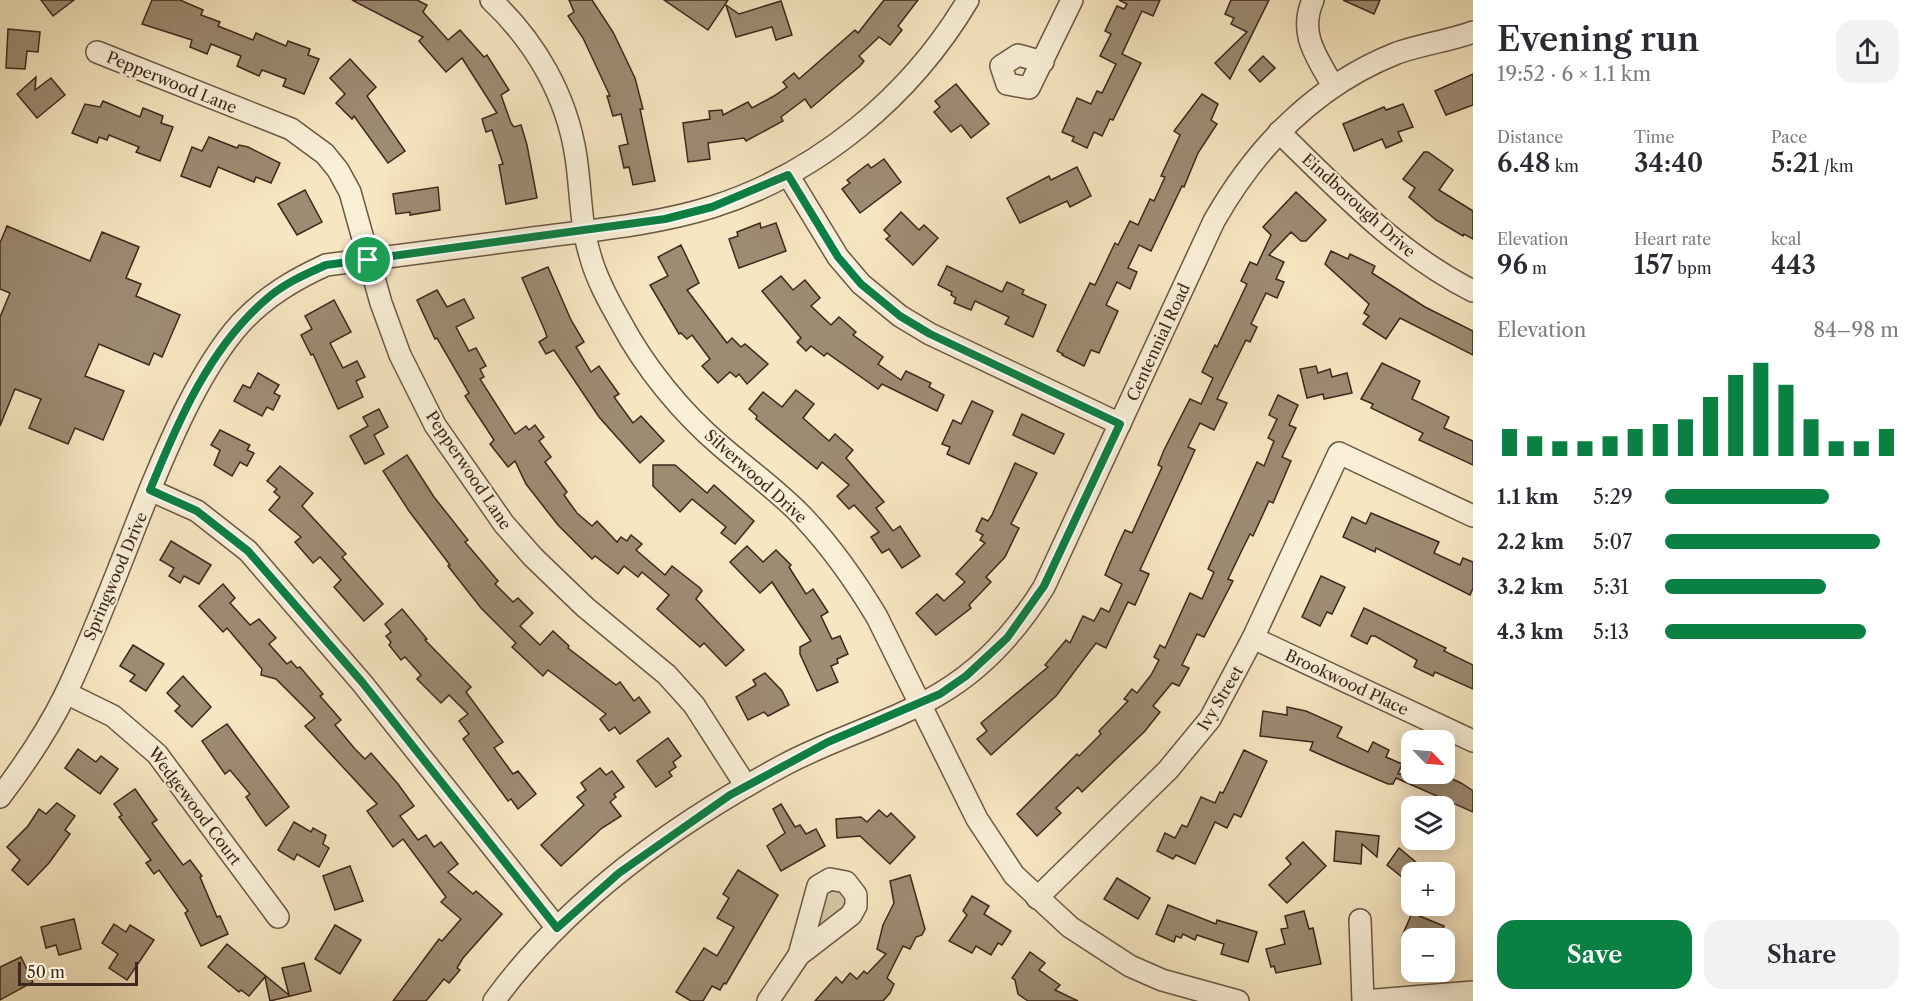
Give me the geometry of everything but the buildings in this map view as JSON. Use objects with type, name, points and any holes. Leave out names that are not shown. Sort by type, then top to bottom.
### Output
[{"type":"street","name":"Silverwood Drive","points":[[491,0],[530,43],[549,75],[562,105],[576,155],[584,231],[598,279],[643,359],[685,411],[721,446],[774,489],[831,549],[877,617],[994,848],[1037,898],[1070,927],[1130,966],[1162,980],[1238,1001]]},
{"type":"street","name":"Springwood Drive","points":[[0,797],[24,765],[66,693],[150,490],[194,395],[239,325],[271,295],[297,278],[326,265],[665,219],[712,207],[788,175],[836,144],[887,102],[933,53],[968,0]]},
{"type":"street","points":[[1043,62],[1072,0]]},
{"type":"street","points":[[1313,0],[1307,13],[1307,38],[1334,86]]},
{"type":"street","name":"Centennial Road","points":[[494,1001],[557,928],[619,873],[711,807],[828,742],[940,694],[986,660],[1030,610],[1044,586],[1214,221],[1238,181],[1279,132],[1334,86],[1397,54],[1473,32]]},
{"type":"street","name":"Pepperwood Lane","points":[[97,52],[306,138],[332,162],[350,192],[381,303],[400,355],[435,425],[504,524],[556,580],[668,675],[694,705],[746,786]]},
{"type":"street","name":"Eindborough Drive","points":[[1279,132],[1382,229],[1439,273],[1473,291]]},
{"type":"street","points":[[788,175],[838,257],[861,284],[900,316],[930,334],[1120,424]]},
{"type":"street","name":"Ivy Street","points":[[1037,898],[1190,745],[1210,719],[1253,638],[1339,453],[1473,516]]},
{"type":"street","points":[[150,490],[197,511],[248,551],[362,682],[557,928]]},
{"type":"street","name":"Brookwood Place","points":[[1253,638],[1473,741]]},
{"type":"street","name":"Wedgewood Court","points":[[66,693],[113,716],[157,754],[278,917]]},
{"type":"street","points":[[1360,920],[1363,1001],[1473,992]]},
{"type":"street","points":[[768,1001],[799,955]]},
{"type":"shaded area","points":[[830,890],[839,890],[844,895],[845,905],[822,925],[817,921],[826,893]]},
{"type":"route","points":[[788,175],[818,228],[838,257],[861,284],[900,316],[930,334],[1120,424],[1044,586],[1030,610],[986,660],[940,694],[828,742],[730,795],[619,873],[557,928],[362,682],[248,551],[224,529],[197,511],[150,490],[172,438],[194,395],[239,325],[271,295],[297,278],[326,265],[368,260],[665,219],[712,207],[788,175]]}]
